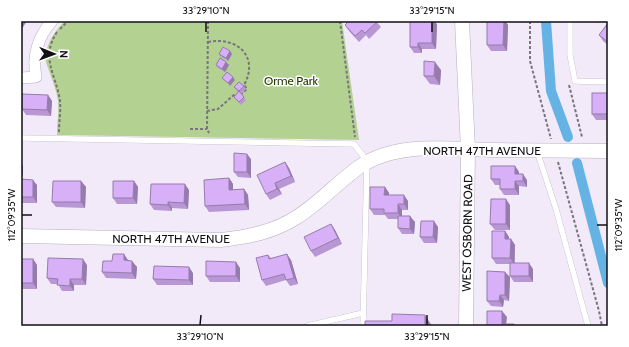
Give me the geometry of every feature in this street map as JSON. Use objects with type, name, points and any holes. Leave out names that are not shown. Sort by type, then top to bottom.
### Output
[{"type":"street","points":[[21,78],[36,76],[34,68],[38,44],[52,21]]},
{"type":"street","name":"WEST OSBORN ROAD","points":[[462,21],[468,150],[466,326]]},
{"type":"street","name":"NORTH 47TH AVENUE","points":[[21,236],[221,240],[244,237],[271,230],[298,217],[367,161],[385,154],[411,150],[608,151]]},
{"type":"lane","points":[[570,21],[570,55],[575,81],[608,82]]},
{"type":"lane","points":[[21,138],[354,144],[367,161],[363,326]]},
{"type":"lane","points":[[537,150],[556,209],[588,326]]},
{"type":"lane","points":[[307,326],[363,313]]},
{"type":"path","points":[[59,133],[60,102],[48,58],[54,37],[68,21]]},
{"type":"path","points":[[208,21],[208,133]]},
{"type":"path","points":[[340,21],[355,138],[348,138]]},
{"type":"path","points":[[530,21],[530,61],[602,326]]},
{"type":"path","points":[[207,111],[218,109],[235,94],[238,97],[247,89],[244,85],[250,65],[245,53],[237,46],[219,41],[208,42]]},
{"type":"path","points":[[190,129],[207,129]]},
{"type":"green space","name":"Orme Park","points":[[65,21],[342,21],[359,140],[57,135],[58,101],[46,62],[46,51],[51,39]]},
{"type":"building","points":[[349,21],[377,22],[365,33],[362,30],[355,36],[345,25]]},
{"type":"building","points":[[410,21],[432,21],[432,43],[418,43],[418,47],[410,47]]},
{"type":"building","points":[[487,21],[504,21],[503,45],[487,45]]},
{"type":"building","points":[[608,23],[608,42],[599,35]]},
{"type":"building","points":[[223,47],[230,51],[226,58],[219,54]]},
{"type":"building","points":[[220,58],[226,62],[222,69],[216,65]]},
{"type":"building","points":[[424,61],[435,62],[434,76],[424,76]]},
{"type":"building","points":[[227,72],[233,77],[228,83],[222,78]]},
{"type":"building","points":[[239,82],[244,86],[239,91],[234,87]]},
{"type":"building","points":[[239,91],[244,97],[239,102],[234,97]]},
{"type":"building","points":[[592,93],[608,93],[608,114],[592,114]]},
{"type":"building","points":[[22,94],[48,95],[47,110],[22,109]]},
{"type":"building","points":[[234,153],[247,154],[247,172],[234,172]]},
{"type":"building","points":[[285,162],[291,176],[275,183],[277,189],[266,194],[257,175]]},
{"type":"building","points":[[491,166],[515,166],[515,174],[523,174],[523,181],[515,181],[515,189],[500,189],[500,179],[491,179]]},
{"type":"building","points":[[229,178],[229,190],[244,189],[245,204],[205,206],[204,180]]},
{"type":"building","points":[[21,179],[33,180],[33,197],[21,197]]},
{"type":"building","points":[[53,181],[81,181],[81,202],[52,202]]},
{"type":"building","points":[[113,181],[134,181],[133,198],[113,198]]},
{"type":"building","points":[[151,184],[185,184],[184,203],[168,202],[168,205],[150,204]]},
{"type":"building","points":[[370,187],[385,187],[384,195],[404,195],[404,204],[398,204],[398,213],[384,213],[384,209],[370,209]]},
{"type":"building","points":[[491,199],[506,199],[506,224],[490,224]]},
{"type":"building","points":[[398,216],[410,216],[410,229],[398,228]]},
{"type":"building","points":[[421,221],[434,221],[433,237],[420,237]]},
{"type":"building","points":[[331,224],[338,238],[311,251],[304,237]]},
{"type":"building","points":[[492,231],[505,231],[505,239],[511,239],[510,258],[492,258]]},
{"type":"building","points":[[113,254],[124,254],[124,260],[132,261],[132,273],[102,272],[103,261],[112,261]]},
{"type":"building","points":[[287,254],[294,278],[286,280],[284,274],[262,280],[256,258],[268,255],[269,259]]},
{"type":"building","points":[[48,258],[83,259],[82,279],[70,279],[70,286],[57,285],[58,279],[47,278]]},
{"type":"building","points":[[21,259],[33,259],[33,283],[21,283]]},
{"type":"building","points":[[206,261],[236,262],[236,276],[206,276]]},
{"type":"building","points":[[510,263],[529,263],[529,276],[510,276]]},
{"type":"building","points":[[154,266],[189,267],[189,280],[153,279]]},
{"type":"building","points":[[487,271],[505,272],[505,295],[500,295],[499,301],[487,301]]},
{"type":"building","points":[[487,311],[502,311],[502,324],[514,324],[514,326],[487,326]]},
{"type":"building","points":[[392,314],[425,315],[425,326],[365,326],[365,321],[392,321]]},
{"type":"waterway","points":[[546,21],[551,91],[568,137]]},
{"type":"waterway","points":[[577,163],[608,283]]}]
